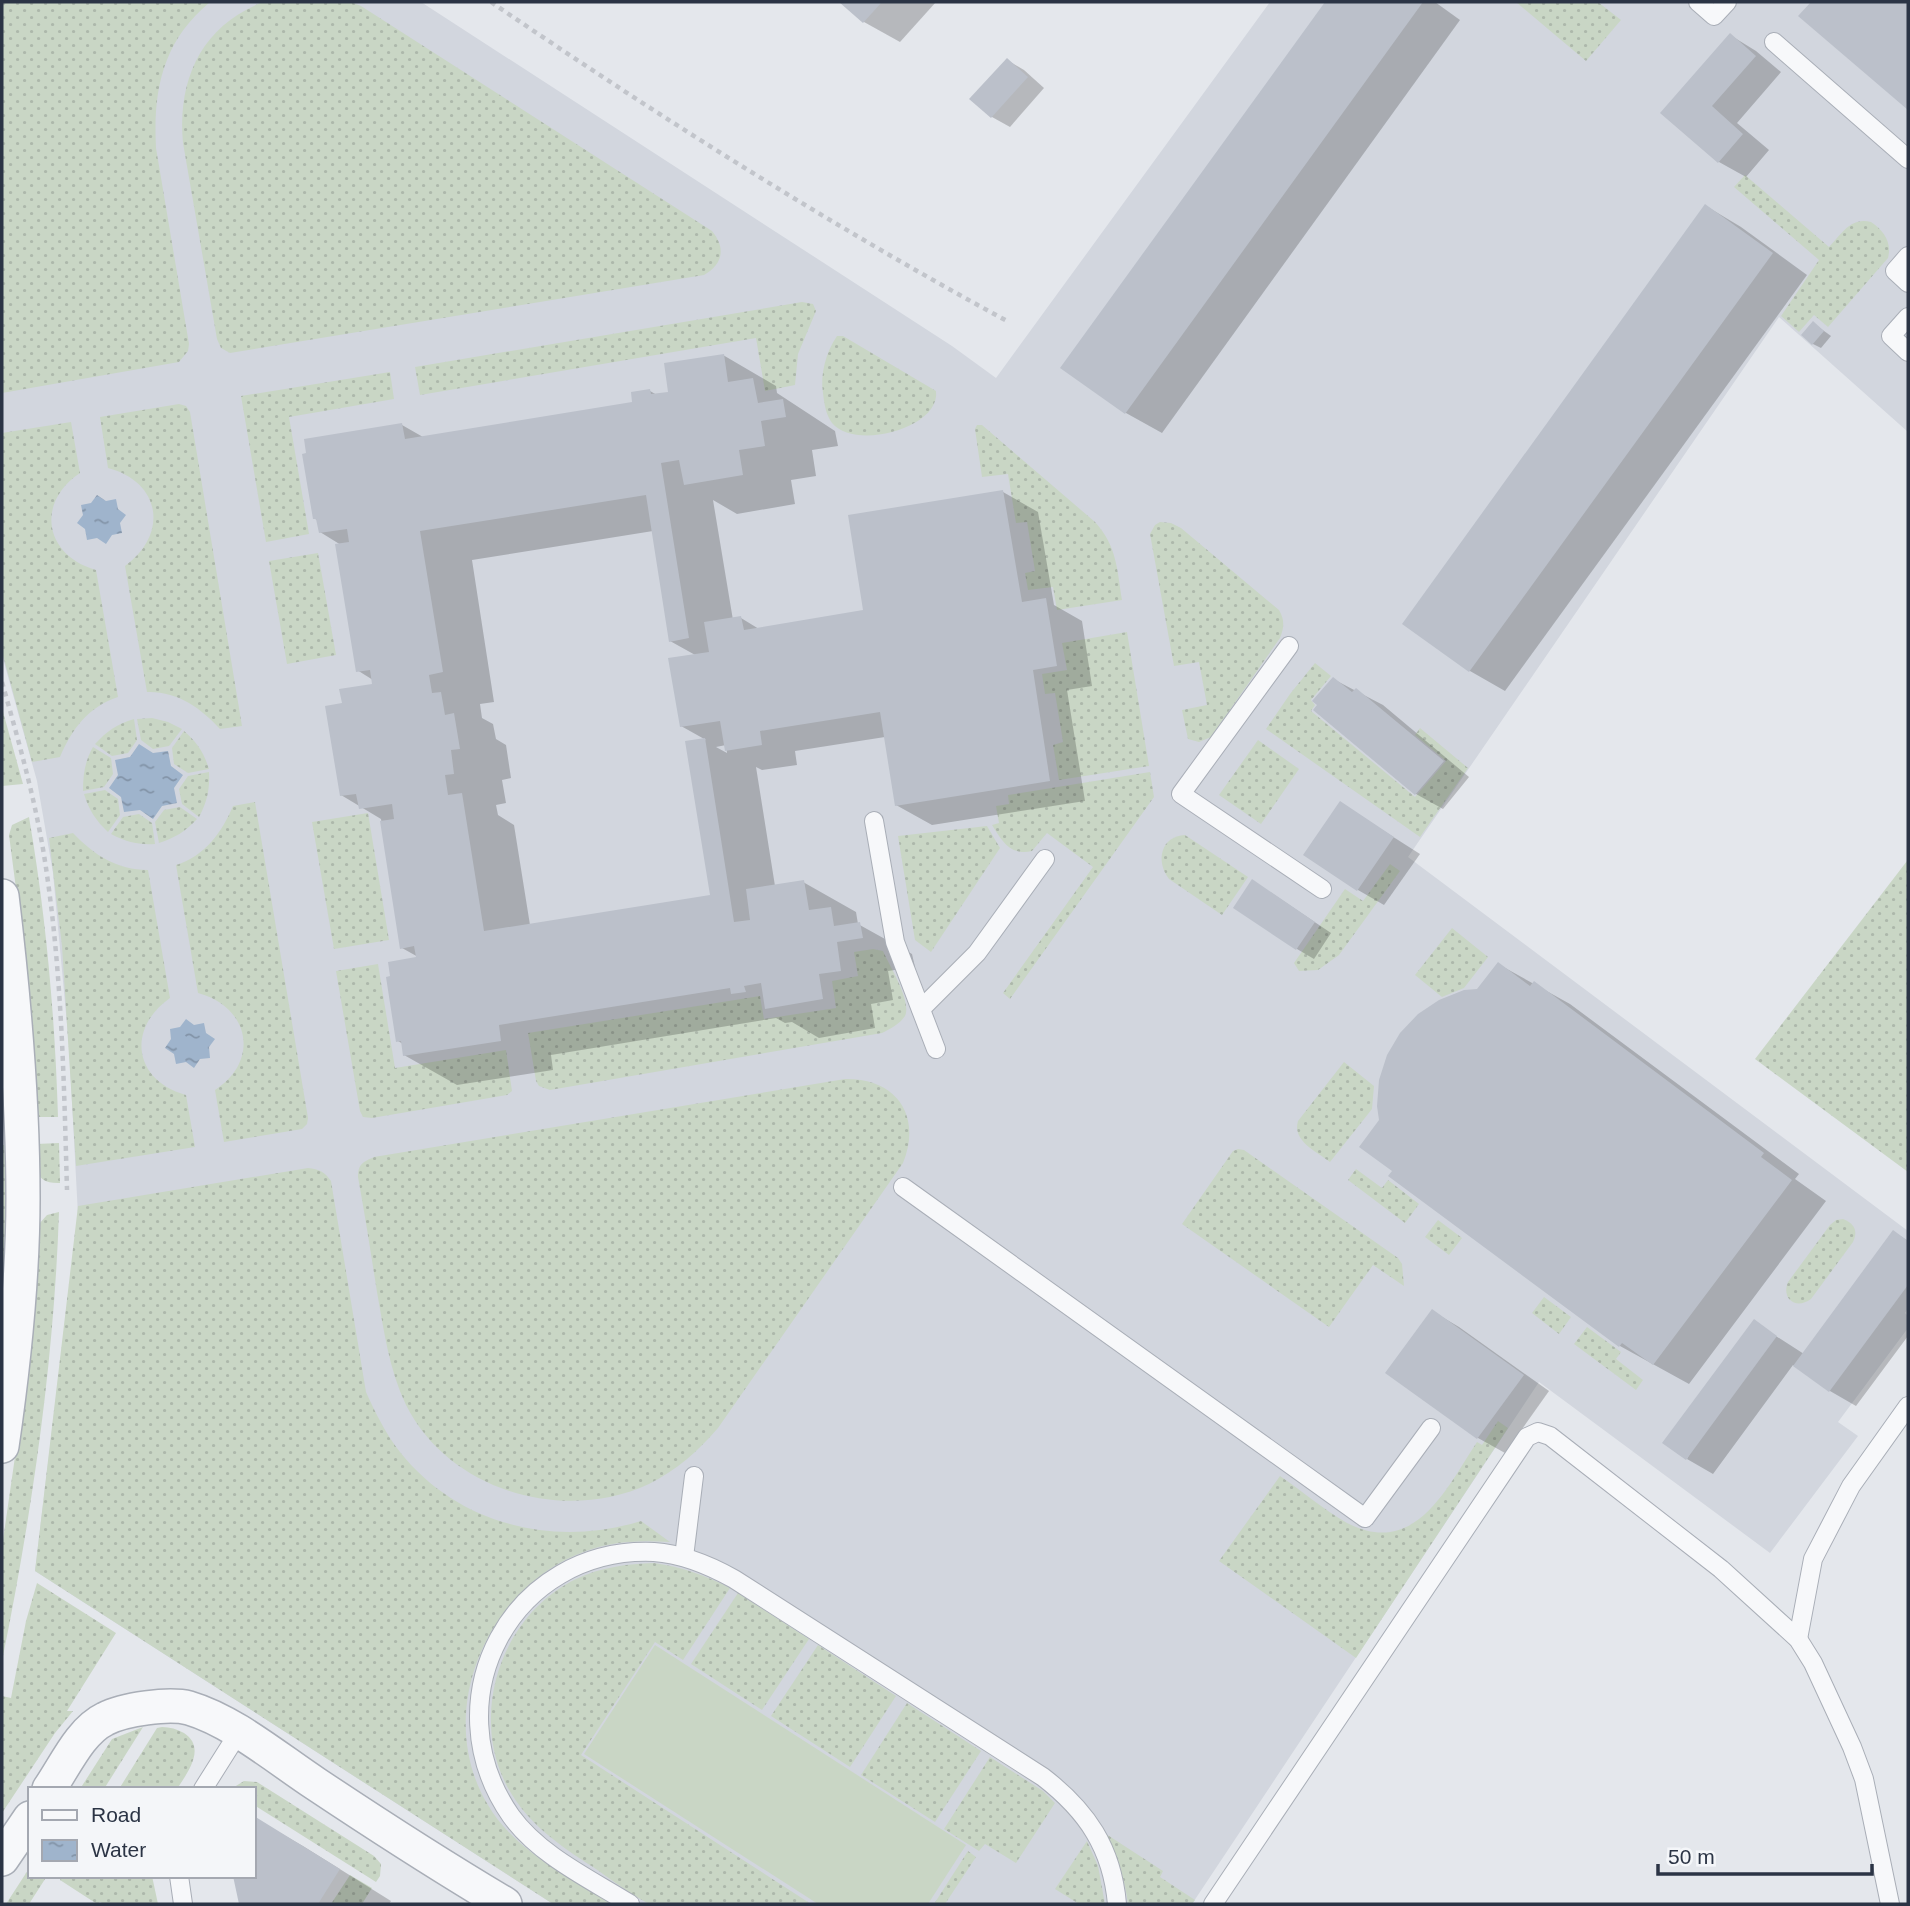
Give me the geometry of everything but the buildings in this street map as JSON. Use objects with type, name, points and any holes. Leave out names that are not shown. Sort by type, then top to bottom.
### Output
[{"type":"street","points":[[2,896],[16,1041],[23,1198],[19,1308],[2,1446]]},
{"type":"street","points":[[50,1787],[87,1733],[103,1719],[120,1712],[171,1706],[186,1708],[239,1732],[415,1850],[505,1904]]},
{"type":"street","points":[[2,1859],[28,1821]]},
{"type":"lane","points":[[1698,2],[1714,16],[1727,2]]},
{"type":"lane","points":[[1774,42],[1908,159]]},
{"type":"lane","points":[[1908,256],[1895,271],[1908,283]]},
{"type":"lane","points":[[1908,317],[1891,337],[1908,352]]},
{"type":"lane","points":[[1289,646],[1181,794],[1322,889]]},
{"type":"lane","points":[[874,821],[895,942],[936,1049]]},
{"type":"lane","points":[[921,1009],[977,953],[1045,859]]},
{"type":"lane","points":[[903,1187],[1366,1518],[1431,1428]]},
{"type":"lane","points":[[1798,1639],[1813,1559],[1850,1486],[1908,1406]]},
{"type":"lane","points":[[1213,1904],[1527,1437],[1538,1432],[1550,1436],[1721,1569],[1798,1639],[1813,1662],[1864,1779],[1890,1904]]},
{"type":"lane","points":[[684,1557],[694,1476]]},
{"type":"lane","points":[[629,1904],[532,1839],[513,1819],[498,1796],[480,1745],[480,1690],[498,1639],[513,1616],[531,1596],[552,1579],[576,1566],[616,1555],[656,1552],[709,1565],[734,1578],[1043,1777],[1083,1814],[1098,1837],[1109,1862],[1117,1904]]},
{"type":"lane","points":[[204,1787],[239,1732]]},
{"type":"lane","points":[[179,1878],[183,1904]]},
{"type":"path","points":[[491,2],[622,91],[930,279],[1007,321]]},
{"type":"path","points":[[2,682],[30,781],[47,875],[62,1045],[67,1190]]},
{"type":"shaded area","points":[[2,2],[421,2],[952,346],[996,378],[1270,2],[1908,2],[1908,432],[1779,317],[1408,857],[1908,1231],[1908,1308],[1905,1313],[1908,1316],[1908,1328],[1838,1422],[1858,1436],[1770,1553],[1539,1382],[1192,1904],[553,1904],[35,1571],[78,1215],[69,1046],[53,873],[37,781],[2,655]]},
{"type":"green space","points":[[2,2],[210,2],[181,33],[171,50],[159,86],[157,106],[156,148],[189,344],[188,351],[179,362],[2,393]]},
{"type":"green space","points":[[263,2],[351,2],[361,6],[712,231],[721,249],[719,261],[704,275],[230,353],[221,348],[217,339],[183,143],[184,98],[189,77],[209,41],[224,25],[242,12]]},
{"type":"green space","points":[[1516,2],[1598,2],[1621,20],[1586,61]]},
{"type":"green space","points":[[1745,175],[1829,247],[1847,228],[1857,222],[1871,222],[1886,237],[1888,258],[1828,327],[1814,315],[1799,332],[1781,316],[1819,260],[1734,187]]},
{"type":"green space","points":[[802,302],[813,304],[816,311],[798,354],[795,385],[765,391],[756,338],[420,395],[415,367]]},
{"type":"green space","points":[[837,336],[843,336],[936,391],[934,404],[925,416],[911,425],[876,435],[843,431],[832,423],[825,405],[822,378],[827,356]]},
{"type":"green space","points":[[390,372],[394,399],[289,417],[309,534],[266,542],[241,396]]},
{"type":"green space","points":[[179,404],[186,406],[190,412],[242,726],[220,729],[188,702],[168,694],[147,692],[125,566],[139,553],[148,539],[153,525],[153,510],[139,485],[126,475],[108,468],[100,417]]},
{"type":"green space","points":[[71,422],[80,473],[66,485],[56,499],[52,528],[66,553],[79,563],[96,570],[118,697],[107,701],[82,720],[60,757],[32,762],[2,652],[2,433]]},
{"type":"green space","points":[[977,425],[982,425],[1095,522],[1112,549],[1122,600],[1057,610],[1053,587],[1028,590],[1025,573],[1035,571],[1027,522],[1016,523],[1008,474],[982,477],[975,429]]},
{"type":"green space","points":[[1160,522],[1181,528],[1279,610],[1283,621],[1280,638],[1211,737],[1199,742],[1188,739],[1182,710],[1207,705],[1199,662],[1174,666],[1150,534]]},
{"type":"green space","points":[[318,553],[336,655],[287,664],[269,561]]},
{"type":"green space","points":[[1127,632],[1149,766],[1059,780],[1053,745],[1063,742],[1055,693],[1045,694],[1042,674],[1067,670],[1062,643]]},
{"type":"green space","points":[[1315,663],[1331,676],[1311,700],[1315,705],[1311,711],[1415,797],[1446,761],[1415,735],[1420,728],[1468,768],[1420,837],[1266,729]]},
{"type":"green space","points":[[2,708],[23,784],[2,786]]},
{"type":"green space","points":[[152,718],[182,729],[169,746],[153,749],[141,740],[137,719]]},
{"type":"green space","points":[[134,719],[137,740],[128,753],[112,756],[95,744],[113,728]]},
{"type":"green space","points":[[184,731],[200,748],[209,769],[188,773],[174,764],[172,748]]},
{"type":"green space","points":[[1258,740],[1299,769],[1261,824],[1219,795]]},
{"type":"green space","points":[[93,747],[111,758],[113,774],[104,787],[83,791],[85,768]]},
{"type":"green space","points":[[209,772],[207,795],[199,817],[182,804],[179,789],[188,776]]},
{"type":"green space","points":[[1150,772],[1154,797],[1010,999],[1003,993],[1093,867],[1047,833],[1032,851],[1018,851],[1007,846],[992,825],[999,823],[996,806],[1009,804],[1008,795]]},
{"type":"green space","points":[[105,790],[118,799],[120,815],[108,832],[93,815],[84,794]]},
{"type":"green space","points":[[255,802],[308,1118],[302,1129],[224,1142],[215,1090],[239,1065],[243,1036],[238,1022],[229,1010],[216,1000],[198,993],[176,865],[196,856],[211,842],[224,825],[233,806]]},
{"type":"green space","points":[[180,807],[197,819],[180,834],[159,843],[155,822],[164,810]]},
{"type":"green space","points":[[368,813],[389,940],[334,949],[312,822]]},
{"type":"green space","points":[[139,814],[152,823],[155,844],[132,842],[111,834],[123,817]]},
{"type":"green space","points":[[29,817],[49,966],[58,1117],[35,1117],[24,950],[9,835],[12,825]]},
{"type":"green space","points":[[987,826],[1000,848],[931,952],[915,940],[898,836]]},
{"type":"green space","points":[[73,833],[107,860],[126,867],[148,870],[170,998],[156,1010],[147,1024],[142,1039],[142,1053],[146,1066],[155,1078],[186,1095],[195,1147],[76,1166],[62,946],[49,838]]},
{"type":"green space","points":[[1185,835],[1248,877],[1222,915],[1169,879],[1165,872],[1162,857],[1166,845],[1177,836]]},
{"type":"green space","points":[[1908,862],[1908,1172],[1755,1059]]},
{"type":"green space","points":[[1390,864],[1400,871],[1339,955],[1318,970],[1299,971],[1294,963],[1345,889],[1363,901]]},
{"type":"green space","points":[[1452,928],[1488,957],[1464,988],[1442,997],[1415,975]]},
{"type":"green space","points":[[873,949],[883,951],[903,993],[906,1009],[905,1016],[900,1021],[882,1033],[550,1090],[539,1086],[536,1081],[528,1033],[760,996],[764,1019],[836,1008],[832,981],[858,976],[854,952]]},
{"type":"green space","points":[[378,964],[395,1068],[506,1050],[512,1091],[507,1095],[372,1118],[363,1117],[336,971]]},
{"type":"green space","points":[[1344,1062],[1374,1086],[1372,1109],[1330,1162],[1302,1140],[1297,1128],[1298,1121]]},
{"type":"green space","points":[[845,1079],[863,1080],[879,1085],[901,1103],[909,1130],[903,1163],[718,1428],[686,1459],[649,1484],[616,1496],[581,1501],[546,1499],[512,1492],[479,1478],[450,1459],[425,1435],[406,1405],[388,1350],[358,1177],[360,1166],[364,1162],[374,1157]]},
{"type":"green space","points":[[59,1143],[60,1183],[51,1183],[40,1177],[38,1172],[36,1144]]},
{"type":"green space","points":[[2,1145],[5,1145],[6,1220],[2,1297]]},
{"type":"green space","points":[[1244,1150],[1398,1258],[1402,1264],[1404,1286],[1373,1265],[1329,1327],[1182,1224],[1233,1151]]},
{"type":"green space","points":[[308,1168],[321,1172],[331,1181],[366,1392],[395,1445],[423,1477],[450,1497],[479,1513],[510,1524],[575,1532],[608,1529],[641,1521],[670,1542],[611,1544],[576,1555],[544,1573],[516,1598],[493,1628],[477,1661],[468,1697],[466,1734],[473,1770],[488,1805],[499,1821],[527,1849],[611,1904],[553,1904],[35,1571],[78,1206]]},
{"type":"green space","points":[[1356,1169],[1382,1188],[1388,1180],[1419,1204],[1405,1223],[1348,1180]]},
{"type":"green space","points":[[59,1212],[52,1325],[40,1437],[23,1550],[2,1661],[2,1547],[19,1429],[39,1224],[47,1215]]},
{"type":"green space","points":[[1843,1219],[1854,1228],[1853,1242],[1811,1299],[1800,1303],[1791,1301],[1786,1288],[1788,1282],[1830,1225]]},
{"type":"green space","points":[[1438,1220],[1462,1238],[1449,1255],[1425,1237]]},
{"type":"green space","points":[[1544,1297],[1571,1317],[1559,1334],[1532,1313]]},
{"type":"green space","points":[[1587,1327],[1621,1352],[1616,1359],[1643,1380],[1636,1390],[1574,1344]]},
{"type":"green space","points":[[1498,1421],[1508,1428],[1356,1658],[1219,1561],[1280,1476],[1347,1523],[1371,1531],[1392,1532],[1410,1525],[1440,1498],[1477,1442],[1482,1445]]},
{"type":"green space","points":[[654,1563],[693,1572],[730,1588],[683,1660],[655,1642],[581,1755],[811,1904],[651,1904],[631,1894],[545,1833],[525,1812],[508,1788],[496,1760],[491,1730],[492,1699],[499,1670],[511,1642],[528,1617],[550,1595],[576,1579],[614,1567]]},
{"type":"green space","points":[[37,1583],[116,1633],[67,1711],[73,1711],[55,1733],[2,1813],[2,1696],[11,1698],[26,1621]]},
{"type":"green space","points":[[738,1593],[809,1639],[762,1710],[691,1664]]},
{"type":"green space","points":[[655,1645],[966,1845],[928,1904],[818,1904],[584,1754]]},
{"type":"green space","points":[[818,1645],[896,1696],[850,1767],[771,1716]]},
{"type":"green space","points":[[907,1703],[981,1751],[935,1822],[861,1775]]},
{"type":"green space","points":[[143,1727],[105,1787],[81,1787],[112,1739]]},
{"type":"green space","points":[[157,1728],[173,1728],[191,1739],[195,1753],[186,1776],[178,1787],[120,1787]]},
{"type":"green space","points":[[990,1757],[1043,1791],[1055,1803],[1016,1863],[985,1844],[979,1851],[944,1829]]},
{"type":"green space","points":[[244,1781],[257,1782],[374,1856],[381,1864],[380,1876],[376,1882],[256,1806],[256,1787],[234,1787]]},
{"type":"green space","points":[[1106,1834],[1163,1871],[1160,1877],[1195,1900],[1192,1904],[1128,1904],[1120,1868]]},
{"type":"green space","points":[[1087,1841],[1098,1866],[1105,1904],[1079,1904],[1055,1889]]},
{"type":"green space","points":[[968,1851],[976,1857],[945,1904],[934,1904]]},
{"type":"green space","points":[[28,1870],[28,1878],[46,1878],[29,1904],[6,1904]]},
{"type":"green space","points":[[350,1875],[372,1888],[362,1904],[331,1904]]},
{"type":"green space","points":[[152,1878],[158,1904],[97,1904],[60,1880]]},
{"type":"water","points":[[97,495],[106,501],[116,499],[118,509],[126,515],[120,523],[122,533],[112,535],[106,544],[97,538],[87,540],[85,529],[77,523],[83,515],[81,505],[91,503]]},
{"type":"water","points":[[139,744],[153,753],[168,751],[171,766],[183,775],[174,788],[177,803],[162,806],[153,819],[140,810],[124,812],[121,797],[109,788],[118,775],[115,760],[130,757]]},
{"type":"water","points":[[186,1019],[194,1025],[204,1023],[206,1033],[215,1039],[209,1047],[210,1058],[200,1059],[194,1068],[186,1062],[176,1064],[174,1054],[165,1048],[171,1039],[170,1029],[180,1027]]}]
